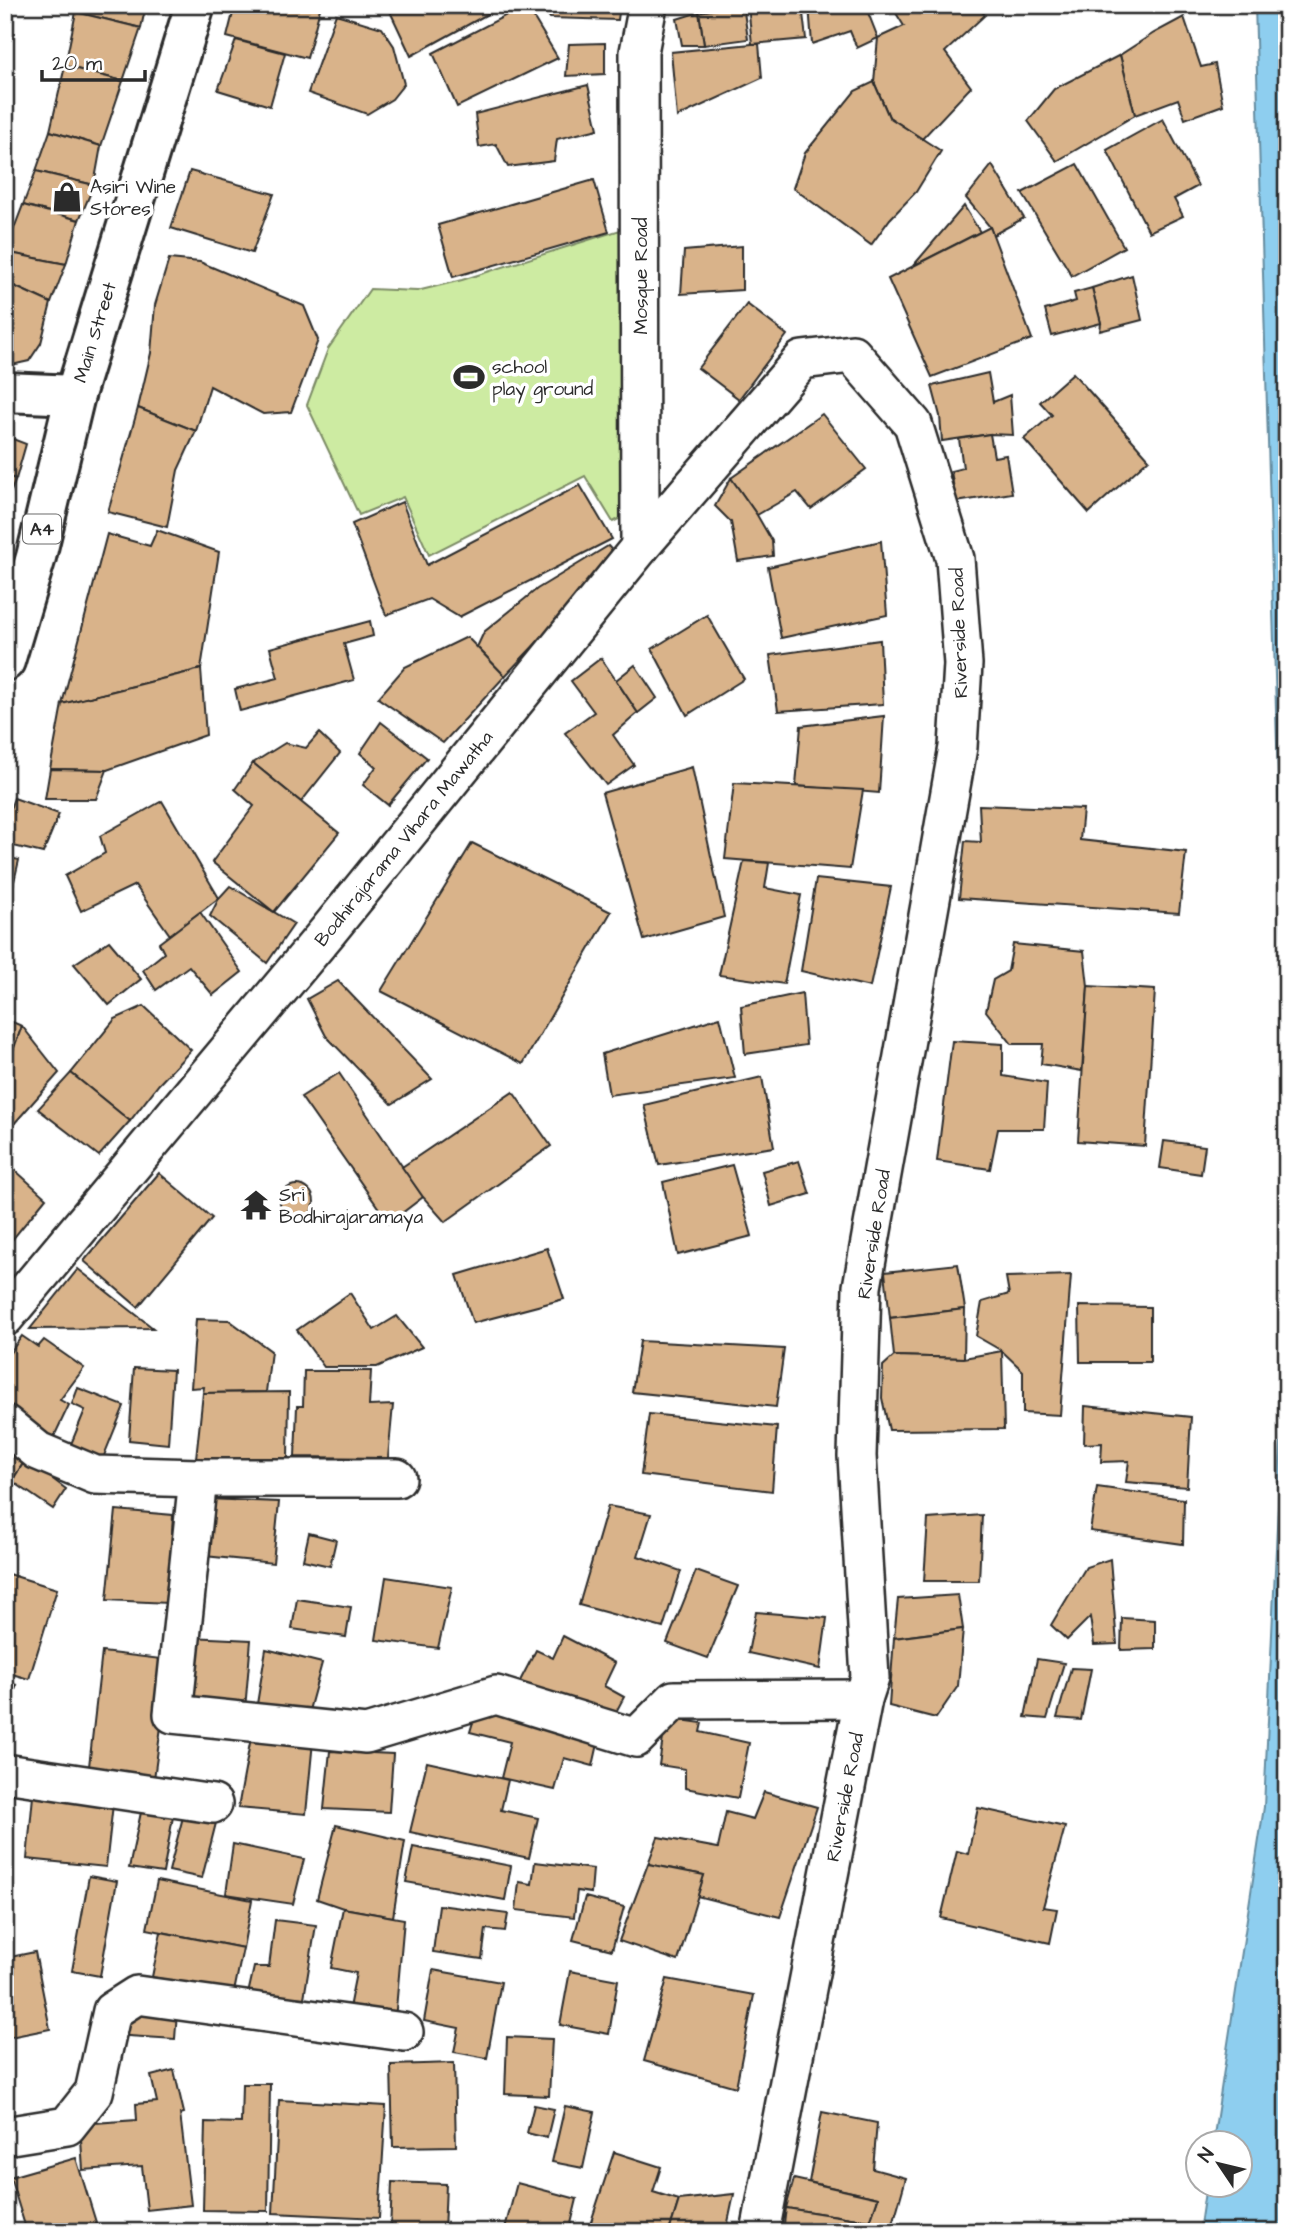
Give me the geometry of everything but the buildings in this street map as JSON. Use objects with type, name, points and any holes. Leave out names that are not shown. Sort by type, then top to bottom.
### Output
[{"type":"main road","name":"Main Street","points":[[5,661],[36,557],[75,395],[195,5]]},
{"type":"main road","points":[[5,392],[75,395]]},
{"type":"street","name":"Mosque Road","points":[[640,547],[639,52],[648,5]]},
{"type":"street","name":"Riverside Road","points":[[760,2232],[863,1699],[870,1678],[857,1456],[862,1287],[958,747],[963,664],[956,559],[913,424],[852,354],[802,360]]},
{"type":"street","name":"Bodhirajarama Vihara Mawatha","points":[[5,1317],[329,930],[640,547],[802,360]]},
{"type":"street","points":[[5,1424],[38,1451],[95,1475],[397,1478]]},
{"type":"street","points":[[198,1478],[173,1714],[366,1734],[496,1695],[636,1738],[674,1700],[863,1699]]},
{"type":"street","points":[[5,1773],[214,1804]]},
{"type":"street","points":[[5,2136],[67,2126],[93,2092],[112,2011],[137,1995],[404,2032]]},
{"type":"green space","name":"school play ground","points":[[620,230],[621,518],[613,522],[585,476],[429,555],[403,497],[359,515],[307,405],[328,349],[370,289],[417,291],[462,280]]},
{"type":"water","points":[[1255,5],[1287,5],[1287,1079]]},
{"type":"water","points":[[1287,1311],[1287,2232],[1199,2232],[1204,2198],[1254,2198],[1254,2128],[1215,2128],[1264,1807]]},
{"type":"place","name":"Asiri Wine Stores","points":[[67,197]]},
{"type":"place","name":"school play ground","points":[[469,377]]},
{"type":"place","name":"Sri Bodhirajaramaya","points":[[256,1205]]}]
